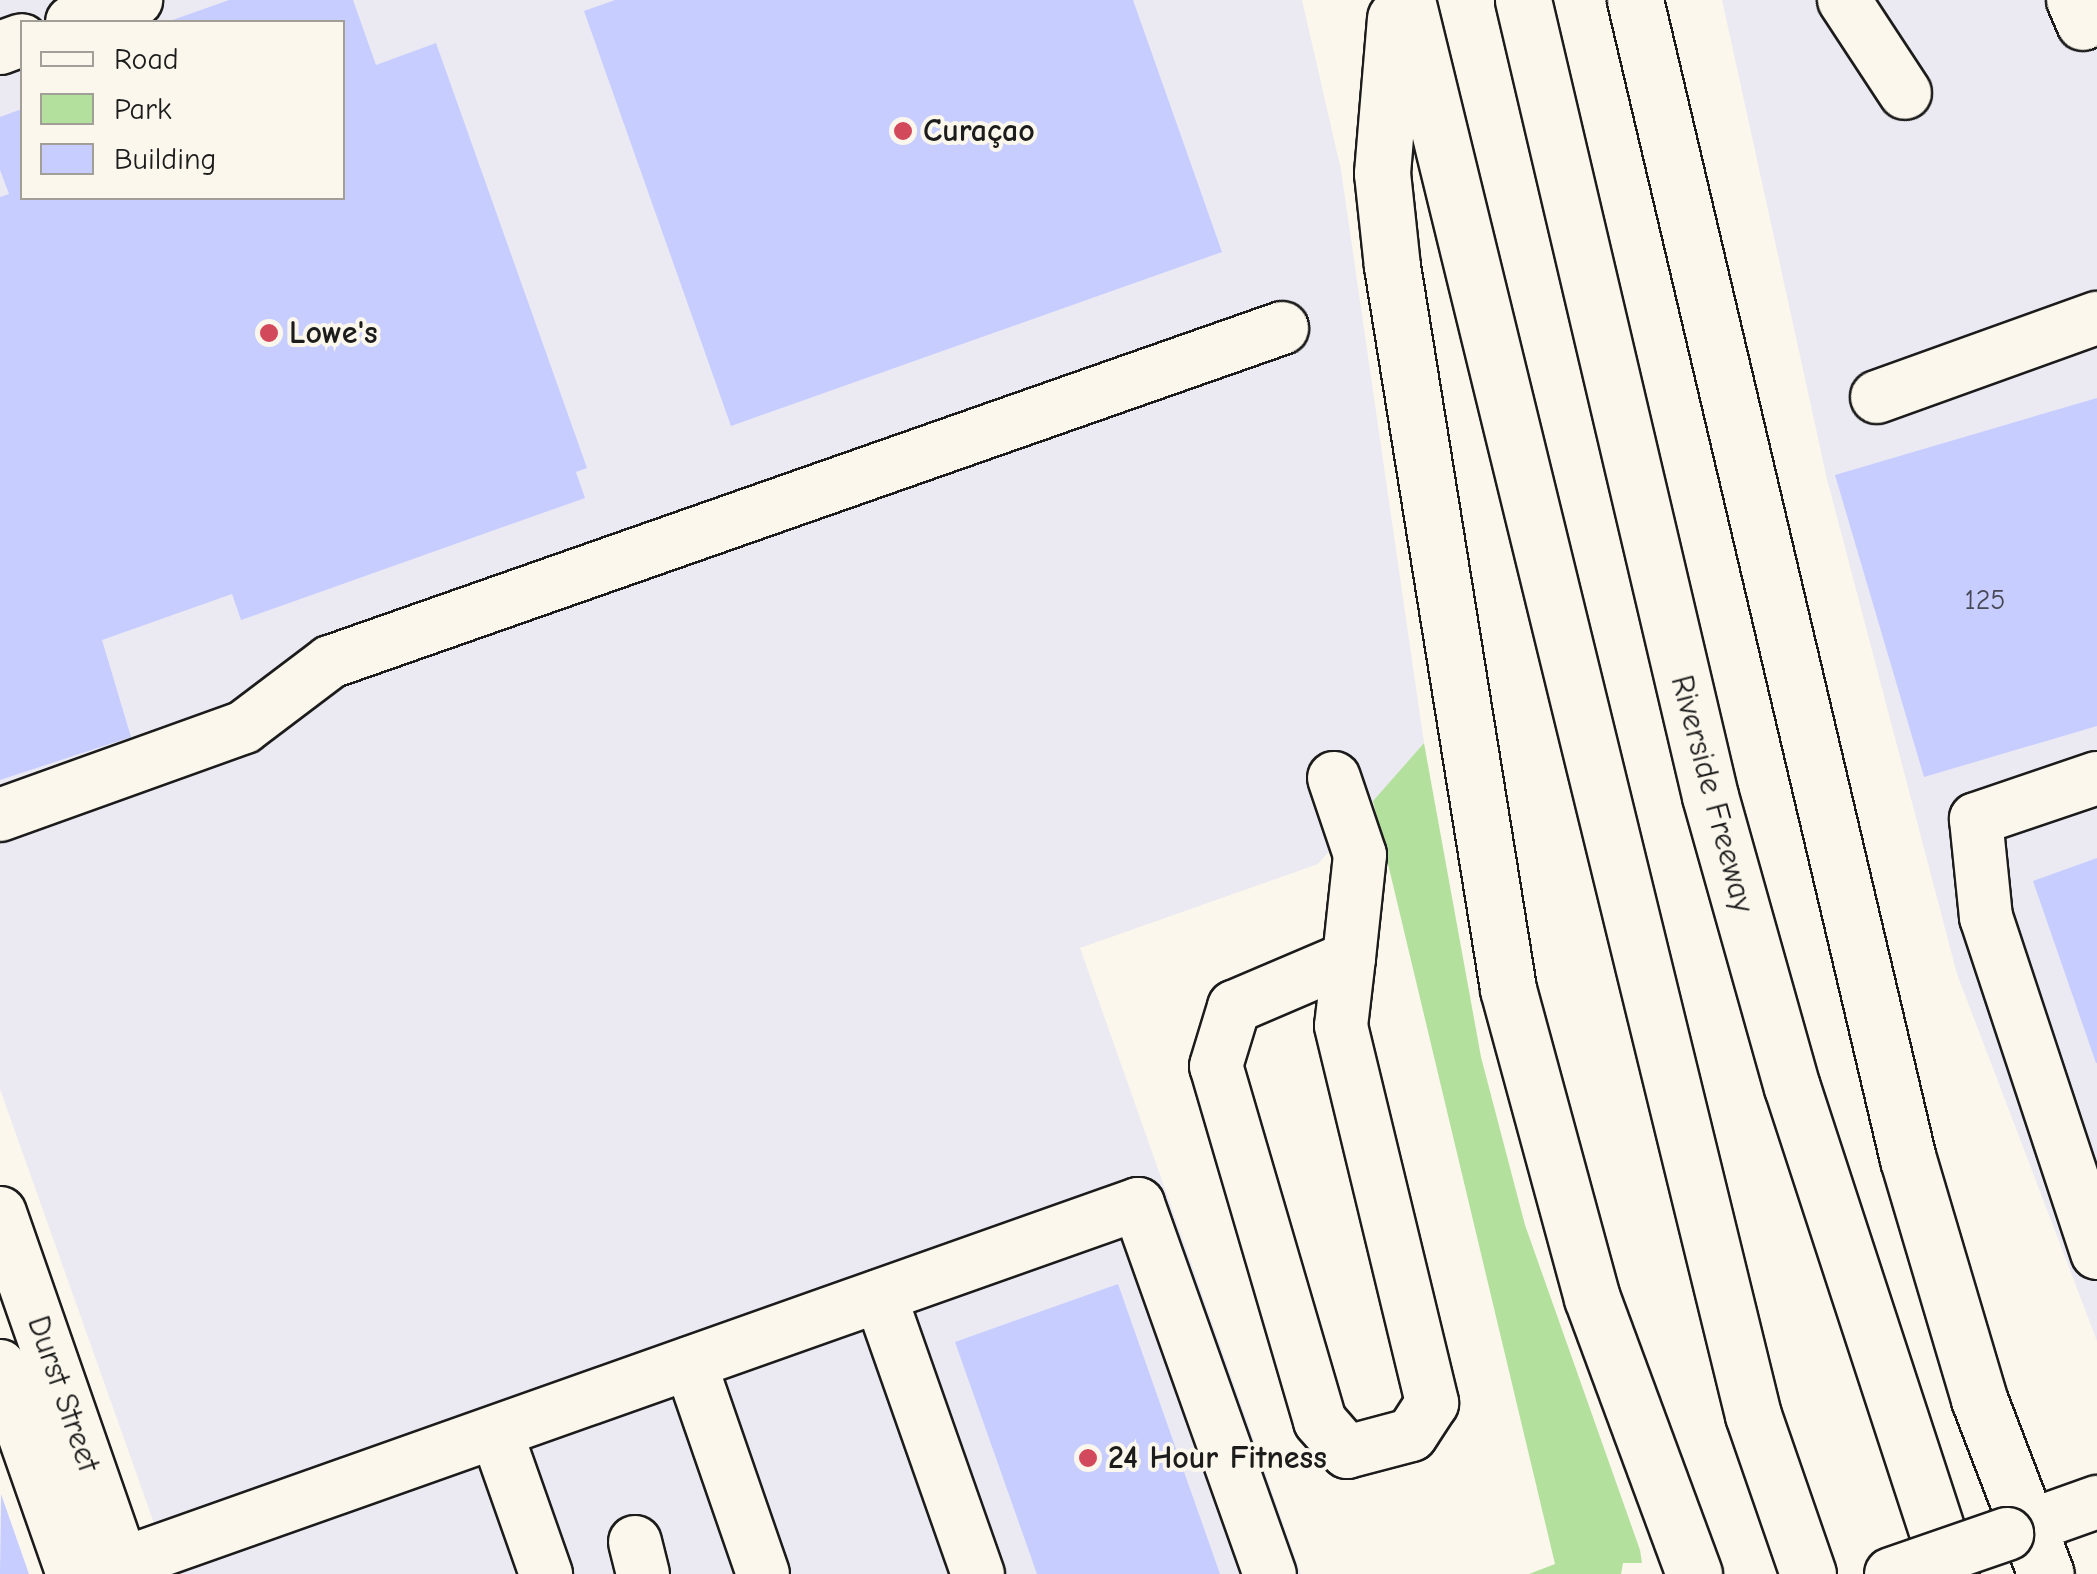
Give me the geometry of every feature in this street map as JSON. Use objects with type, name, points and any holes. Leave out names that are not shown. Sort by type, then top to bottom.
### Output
[{"type":"highway","points":[[1397,0],[1382,173],[1390,248],[1491,898],[1558,1187],[1694,1574]]},
{"type":"highway","points":[[1407,0],[1497,390],[1753,1415],[1808,1574]]},
{"type":"highway","name":"Riverside Freeway","points":[[1523,0],[1710,796],[1792,1087],[1951,1574]]},
{"type":"highway","points":[[1634,0],[1908,1159],[2027,1545]]},
{"type":"street","points":[[78,20],[136,0]]},
{"type":"street","points":[[1844,0],[1905,93]]},
{"type":"street","points":[[1877,397],[2097,318]]},
{"type":"street","points":[[0,815],[244,727],[330,662],[1282,328]]},
{"type":"street","points":[[1334,778],[1360,855],[1349,958],[1341,1026],[1432,1403],[1411,1434],[1348,1452],[1320,1421],[1216,1066],[1234,1008],[1349,958]]},
{"type":"street","points":[[2097,778],[1976,819],[1986,917],[2097,1253]]},
{"type":"street","points":[[4,1377],[107,1571],[1138,1204],[1270,1574]]},
{"type":"street","name":"Durst Street","points":[[0,1214],[107,1571]]},
{"type":"street","points":[[880,1296],[978,1574]]},
{"type":"street","points":[[690,1364],[763,1574]]},
{"type":"street","points":[[496,1432],[546,1574]]},
{"type":"street","points":[[1891,1574],[2027,1545],[2097,1502]]},
{"type":"shaded area","points":[[0,0],[1302,0],[1341,170],[1424,743],[1318,864],[1080,948],[1301,1574],[172,1574],[0,1089]]},
{"type":"shaded area","points":[[1722,0],[2097,0],[2097,1341],[1957,974],[1827,479]]},
{"type":"green space","points":[[1424,743],[1481,1057],[1525,1225],[1640,1550],[1642,1563],[1623,1563],[1621,1574],[1529,1574],[1555,1564],[1373,801]]},
{"type":"building","name":"Lowe's","points":[[229,0],[353,0],[376,65],[436,43],[587,468],[576,472],[585,498],[241,620],[232,594],[102,640],[131,737],[0,780],[0,197],[9,194],[0,170],[0,117],[20,110],[20,200],[345,200],[345,20],[173,20]]},
{"type":"building","name":"Curaçao","points":[[615,0],[1133,0],[1222,252],[731,426],[584,11]]},
{"type":"building","points":[[2097,398],[2097,726],[1924,777],[1835,475]]},
{"type":"building","points":[[2097,858],[2097,1063],[2096,1063],[2033,881]]},
{"type":"building","name":"24 Hour Fitness","points":[[1118,1284],[1220,1574],[1037,1574],[955,1342]]},
{"type":"building","points":[[1,1494],[29,1574],[0,1574]]},
{"type":"place","name":"Curaçao","points":[[903,131]]},
{"type":"place","name":"Lowe's","points":[[269,333]]},
{"type":"place","name":"24 Hour Fitness","points":[[1088,1458]]}]
